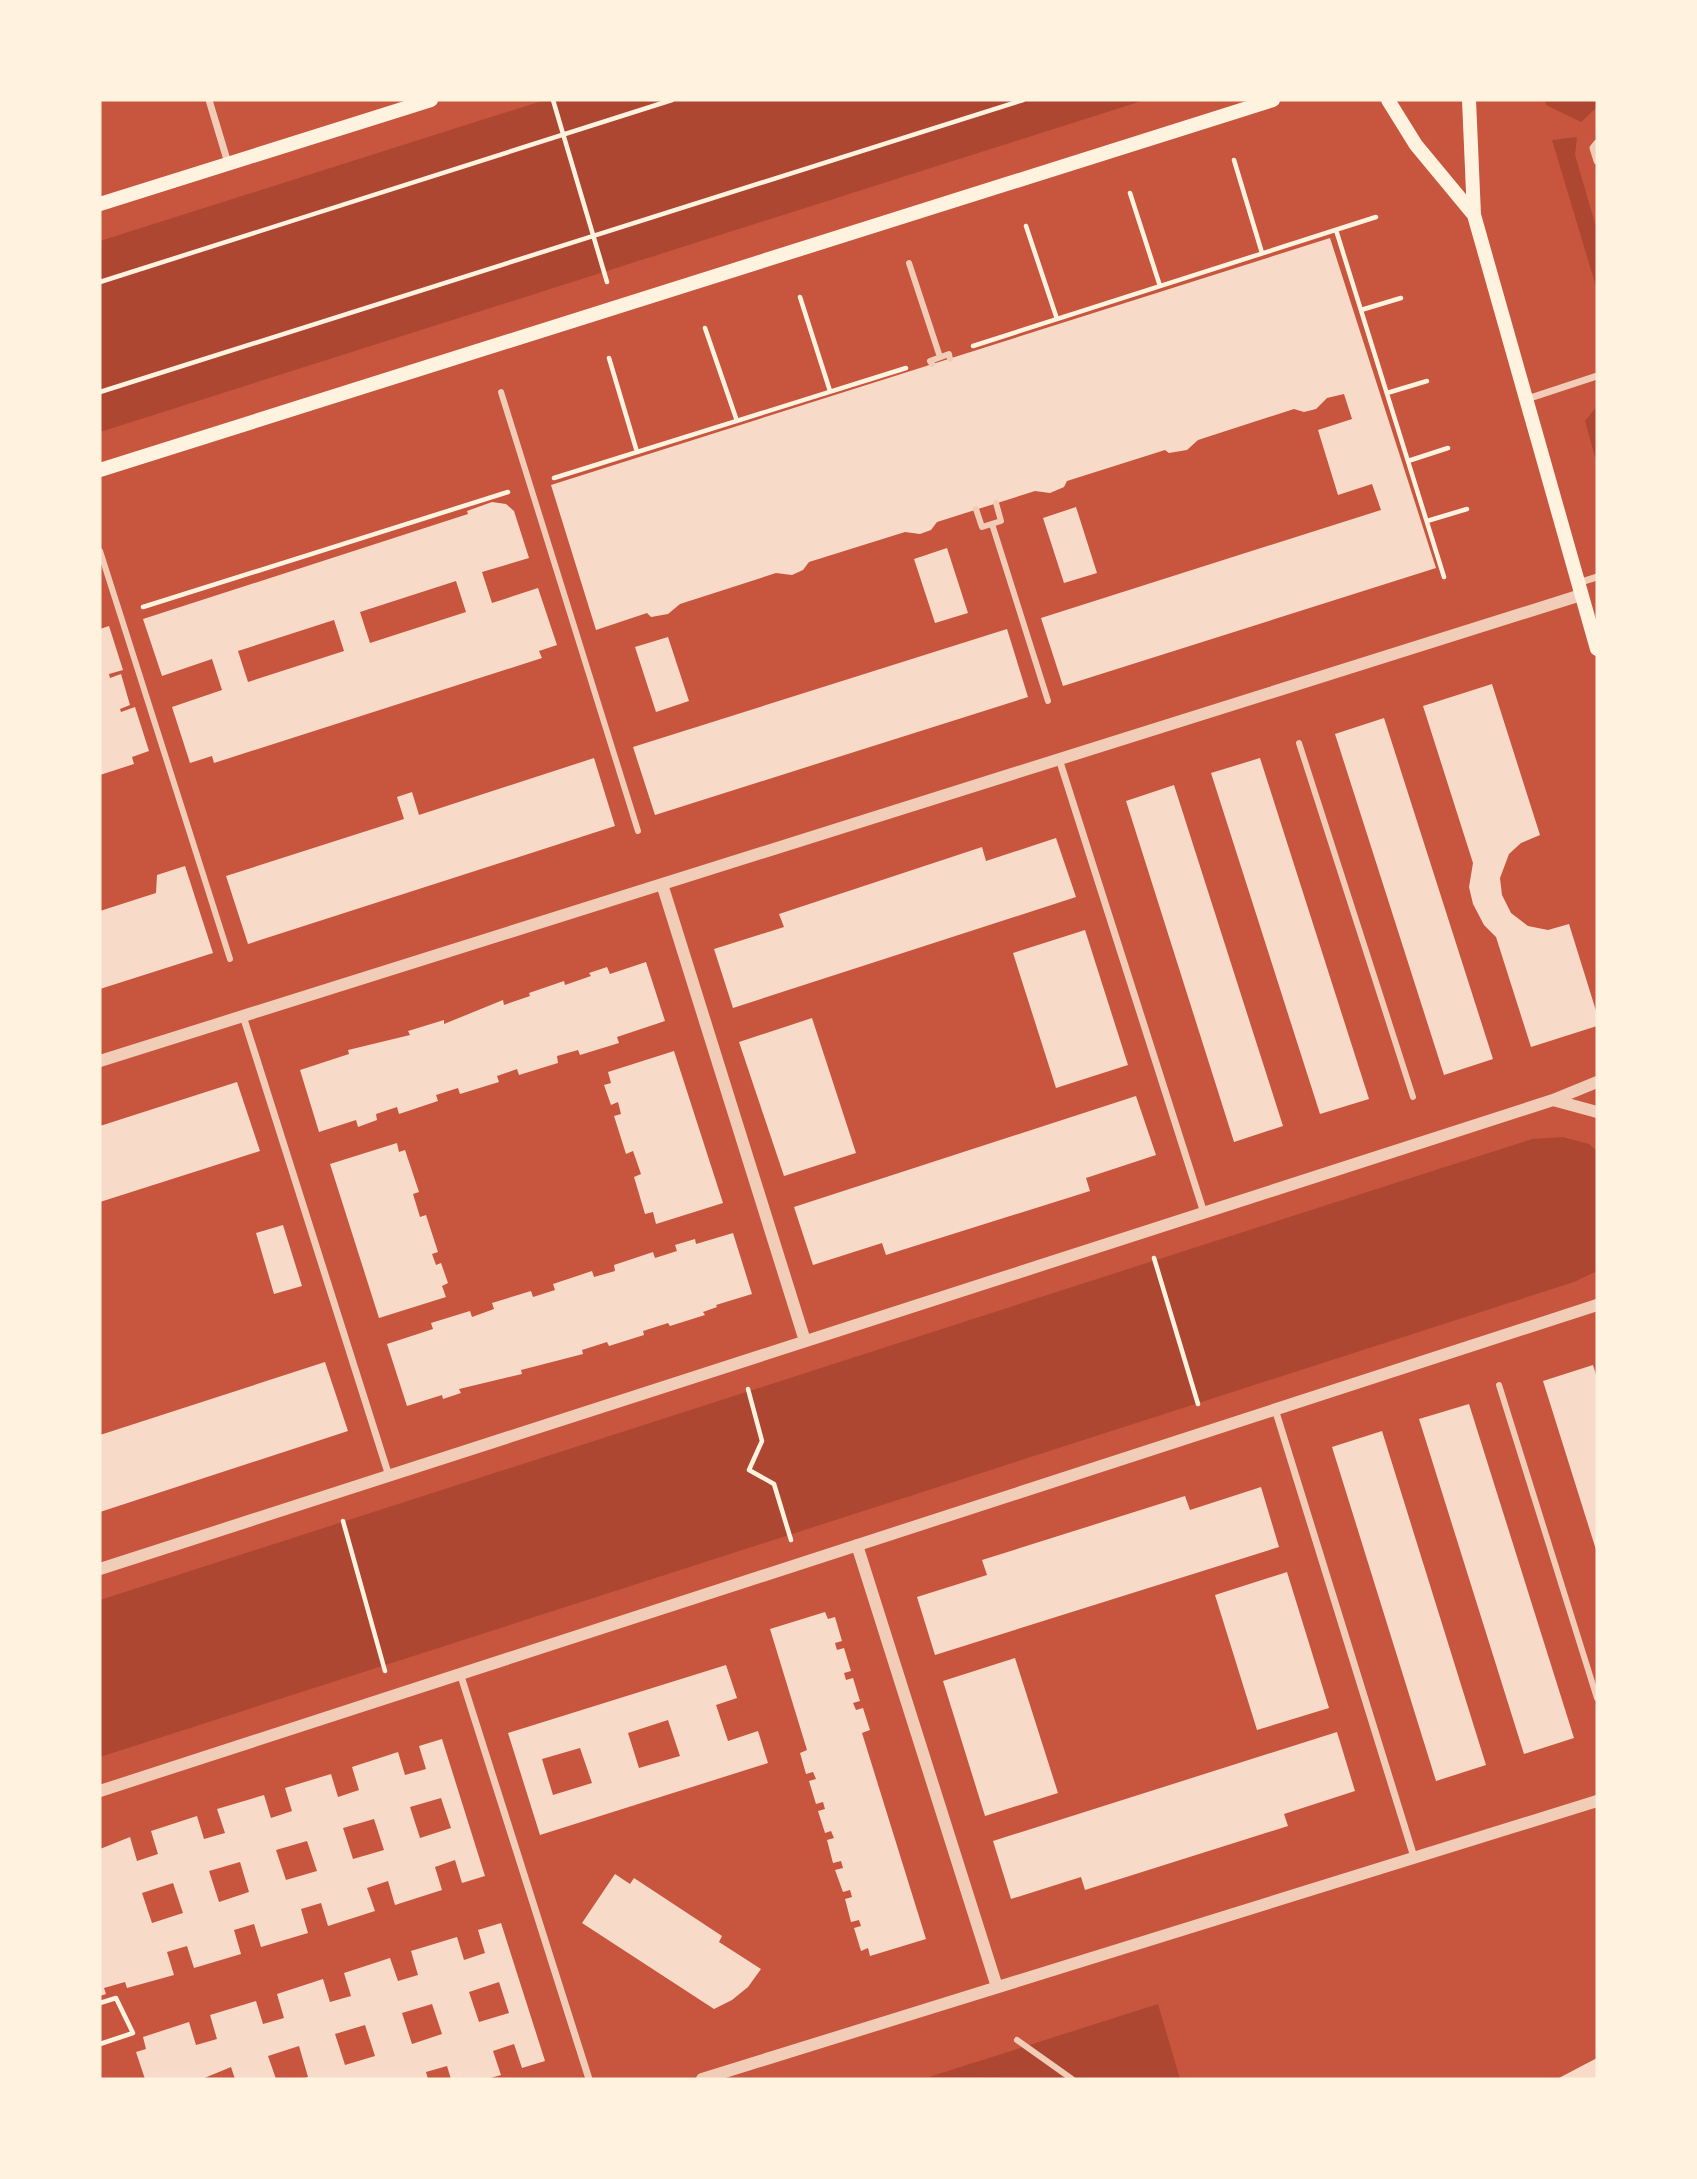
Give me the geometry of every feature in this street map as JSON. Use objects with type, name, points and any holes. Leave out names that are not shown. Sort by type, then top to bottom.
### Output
[{"type":"main road","points":[[100,204],[431,100]]},
{"type":"main road","points":[[100,470],[1273,100]]},
{"type":"main road","points":[[1388,100],[1416,145],[1474,215]]},
{"type":"main road","points":[[1468,100],[1474,215],[1597,649]]},
{"type":"street","points":[[209,100],[228,164]]},
{"type":"street","points":[[1597,143],[1594,148],[1597,161]]},
{"type":"street","points":[[909,263],[940,357]]},
{"type":"street","points":[[932,364],[930,360],[949,356]]},
{"type":"street","points":[[1527,399],[1597,376]]},
{"type":"street","points":[[501,392],[638,831]]},
{"type":"street","points":[[976,509],[982,527],[992,524],[1001,521],[996,503]]},
{"type":"street","points":[[992,524],[1048,701]]},
{"type":"street","points":[[100,551],[230,959]]},
{"type":"street","points":[[100,1061],[1059,759],[1579,589],[1597,576]]},
{"type":"street","points":[[1299,743],[1413,1097]]},
{"type":"street","points":[[1059,759],[1205,1213]]},
{"type":"street","points":[[662,884],[805,1341]]},
{"type":"street","points":[[243,1016],[389,1476]]},
{"type":"street","points":[[100,1569],[1553,1100],[1597,1082]]},
{"type":"street","points":[[1553,1100],[1597,1112]]},
{"type":"street","points":[[100,1791],[1597,1305]]},
{"type":"street","points":[[1499,1385],[1597,1698]]},
{"type":"street","points":[[1275,1409],[1414,1857]]},
{"type":"street","points":[[858,1545],[997,1987]]},
{"type":"street","points":[[460,1673],[589,2079]]},
{"type":"street","points":[[702,2079],[1597,1801]]},
{"type":"street","points":[[1017,2040],[1072,2079]]},
{"type":"path","points":[[553,100],[610,290]]},
{"type":"path","points":[[100,282],[672,100]]},
{"type":"path","points":[[100,392],[1023,100]]},
{"type":"path","points":[[1234,160],[1262,253]]},
{"type":"path","points":[[1130,193],[1160,286]]},
{"type":"path","points":[[949,356],[1376,217]]},
{"type":"path","points":[[1026,226],[1057,319]]},
{"type":"path","points":[[1336,230],[1444,577]]},
{"type":"path","points":[[800,297],[830,391]]},
{"type":"path","points":[[1361,310],[1401,298]]},
{"type":"path","points":[[705,328],[737,421]]},
{"type":"path","points":[[609,358],[636,452]]},
{"type":"path","points":[[1387,393],[1427,381]]},
{"type":"path","points":[[1408,461],[1448,448]]},
{"type":"path","points":[[1427,521],[1467,509]]},
{"type":"path","points":[[1153,1254],[1199,1408]]},
{"type":"path","points":[[747,1385],[762,1441],[748,1470],[774,1484],[791,1541]]},
{"type":"path","points":[[342,1516],[385,1672]]},
{"type":"path","points":[[100,2003],[116,1998],[133,2033],[100,2044]]},
{"type":"shaded area","points":[[545,100],[1145,100],[100,432],[100,241]]},
{"type":"shaded area","points":[[1545,100],[1597,100],[1597,107],[1581,122],[1546,105]]},
{"type":"shaded area","points":[[1577,137],[1575,155],[1597,230],[1597,290],[1552,140]]},
{"type":"shaded area","points":[[1597,406],[1597,464],[1585,421]]},
{"type":"shaded area","points":[[1563,1137],[1589,1144],[1597,1151],[1597,1271],[1574,1282],[100,1757],[100,1600],[1532,1139]]},
{"type":"shaded area","points":[[1158,2004],[1180,2079],[929,2077]]},
{"type":"building","points":[[1330,238],[1436,568],[1063,686],[1041,618],[1381,510],[1372,484],[1338,495],[1318,430],[1352,419],[1344,394],[1327,398],[1316,409],[1304,412],[1294,409],[1198,440],[1187,450],[1169,453],[1165,450],[1067,481],[1064,487],[1050,493],[1035,491],[937,522],[931,530],[920,534],[905,532],[809,562],[803,570],[792,575],[776,573],[680,604],[668,614],[651,617],[647,613],[596,630],[551,485]]},
{"type":"building","points":[[492,502],[506,504],[514,511],[529,558],[482,572],[492,603],[538,588],[557,645],[539,651],[542,658],[214,763],[212,756],[190,763],[172,707],[222,690],[212,659],[162,676],[143,619],[468,514],[467,511]],"holes":[[[456,581],[466,612],[370,643],[360,612]],[[334,620],[344,651],[248,682],[238,651]]]},
{"type":"building","points":[[1076,507],[1097,573],[1064,583],[1043,518]]},
{"type":"building","points":[[947,548],[968,613],[935,623],[914,559]]},
{"type":"building","points":[[109,626],[123,670],[109,674],[110,678],[121,674],[130,705],[120,709],[121,712],[135,707],[149,751],[132,757],[134,764],[100,775],[100,629]]},
{"type":"building","points":[[1007,629],[1028,697],[655,815],[633,747]]},
{"type":"building","points":[[668,637],[689,701],[656,712],[635,647]]},
{"type":"building","points":[[1492,684],[1540,835],[1521,843],[1509,854],[1500,878],[1502,895],[1511,913],[1528,926],[1548,930],[1569,924],[1597,1014],[1597,1026],[1531,1047],[1496,937],[1484,925],[1473,904],[1469,887],[1473,863],[1423,706]]},
{"type":"building","points":[[1384,718],[1493,1059],[1444,1075],[1335,734]]},
{"type":"building","points":[[594,758],[615,826],[248,944],[226,876],[404,819],[397,797],[412,792],[419,815]]},
{"type":"building","points":[[1260,758],[1369,1099],[1320,1114],[1211,773]]},
{"type":"building","points":[[1174,785],[1283,1126],[1234,1142],[1126,801]]},
{"type":"building","points":[[1056,838],[1076,897],[733,1008],[714,949],[784,927],[779,914],[982,847],[986,861]]},
{"type":"building","points":[[185,866],[213,953],[100,989],[100,911],[156,893],[157,875]]},
{"type":"building","points":[[1085,930],[1128,1065],[1056,1088],[1013,953]]},
{"type":"building","points":[[646,962],[665,1021],[617,1037],[619,1043],[580,1055],[578,1050],[557,1056],[558,1063],[519,1075],[517,1069],[497,1076],[499,1082],[460,1094],[458,1088],[436,1095],[438,1101],[399,1114],[397,1107],[376,1114],[377,1120],[358,1127],[356,1120],[319,1132],[300,1070],[349,1054],[348,1050],[410,1035],[408,1031],[444,1020],[444,1024],[503,1000],[504,1005],[564,981],[565,985],[607,967],[610,974]]},
{"type":"building","points":[[812,1018],[856,1153],[784,1176],[739,1042]]},
{"type":"building","points":[[674,1051],[723,1203],[656,1224],[653,1212],[645,1214],[634,1177],[641,1174],[633,1151],[626,1154],[614,1116],[621,1114],[618,1102],[611,1105],[604,1085],[611,1083],[608,1072]]},
{"type":"building","points":[[237,1082],[260,1151],[100,1202],[100,1126]]},
{"type":"building","points":[[1136,1096],[1156,1155],[1086,1178],[1090,1191],[886,1255],[882,1243],[813,1265],[794,1207]]},
{"type":"building","points":[[397,1143],[399,1152],[405,1150],[419,1192],[413,1194],[420,1217],[426,1215],[438,1252],[432,1254],[436,1265],[441,1263],[448,1283],[442,1286],[446,1297],[379,1318],[330,1164]]},
{"type":"building","points":[[283,1225],[302,1286],[274,1294],[256,1233]]},
{"type":"building","points":[[733,1233],[752,1294],[716,1305],[717,1307],[703,1312],[705,1315],[643,1331],[644,1335],[609,1346],[607,1342],[582,1350],[583,1354],[521,1370],[522,1374],[459,1389],[461,1393],[443,1399],[442,1395],[407,1406],[387,1344],[433,1329],[431,1323],[470,1311],[472,1317],[494,1309],[492,1303],[531,1291],[533,1297],[555,1290],[553,1284],[592,1271],[594,1277],[615,1271],[614,1265],[653,1252],[655,1258],[677,1251],[675,1245],[695,1239],[696,1244]]},
{"type":"building","points":[[325,1362],[348,1431],[100,1512],[100,1435]]},
{"type":"building","points":[[1593,1365],[1597,1378],[1597,1553],[1543,1381]]},
{"type":"building","points":[[1469,1404],[1574,1738],[1524,1754],[1419,1419]]},
{"type":"building","points":[[1382,1431],[1486,1765],[1436,1781],[1332,1447]]},
{"type":"building","points":[[1261,1487],[1279,1547],[935,1655],[917,1597],[987,1575],[982,1560],[1185,1496],[1190,1510]]},
{"type":"building","points":[[1287,1572],[1329,1708],[1257,1730],[1215,1595]]},
{"type":"building","points":[[825,1612],[828,1619],[835,1617],[842,1641],[835,1643],[837,1650],[844,1648],[851,1671],[844,1673],[846,1680],[853,1678],[860,1701],[853,1703],[856,1710],[863,1708],[870,1730],[862,1733],[926,1939],[870,1956],[868,1948],[861,1951],[854,1928],[861,1926],[859,1920],[851,1922],[845,1899],[852,1897],[850,1890],[843,1892],[835,1870],[843,1868],[841,1861],[833,1863],[827,1840],[834,1838],[831,1831],[825,1833],[818,1811],[825,1809],[823,1802],[816,1804],[809,1781],[816,1779],[813,1772],[806,1774],[800,1753],[807,1750],[770,1629]]},
{"type":"building","points":[[1015,1658],[1058,1793],[985,1816],[943,1681]]},
{"type":"building","points":[[726,1665],[737,1698],[716,1705],[728,1741],[758,1731],[768,1763],[540,1835],[508,1733]],"holes":[[[668,1720],[680,1756],[639,1768],[628,1733]],[[580,1748],[592,1783],[553,1795],[542,1759]]]},
{"type":"building","points":[[1337,1732],[1355,1791],[1284,1814],[1288,1826],[1085,1890],[1081,1877],[1011,1899],[993,1841]]},
{"type":"building","points":[[442,1739],[485,1876],[462,1883],[455,1860],[435,1867],[442,1890],[395,1905],[388,1881],[367,1888],[375,1911],[328,1926],[321,1903],[301,1909],[308,1933],[261,1947],[254,1924],[234,1930],[241,1954],[194,1968],[187,1946],[167,1952],[174,1975],[127,1988],[125,1982],[104,1988],[106,1994],[100,1996],[100,1849],[130,1837],[137,1861],[158,1854],[151,1831],[197,1816],[204,1839],[225,1833],[217,1809],[264,1795],[271,1818],[292,1811],[285,1788],[331,1774],[338,1797],[359,1790],[352,1767],[398,1752],[405,1775],[426,1769],[419,1746]],"holes":[[[441,1798],[451,1828],[420,1838],[410,1807]],[[374,1819],[384,1850],[353,1859],[343,1828]],[[307,1841],[317,1871],[286,1880],[276,1850]],[[240,1862],[249,1892],[219,1902],[209,1871]],[[173,1883],[183,1913],[152,1923],[142,1893]]]},
{"type":"building","points":[[615,1874],[630,1884],[634,1878],[722,1936],[719,1942],[761,1969],[748,1987],[732,2000],[714,2009],[582,1923]]},
{"type":"building","points":[[501,1923],[545,2061],[522,2068],[514,2044],[493,2051],[501,2075],[487,2079],[451,2079],[447,2066],[426,2072],[428,2079],[302,2079],[308,2077],[299,2046],[268,2056],[276,2079],[235,2079],[231,2067],[202,2079],[145,2079],[136,2052],[146,2049],[143,2037],[189,2022],[196,2045],[217,2039],[210,2015],[256,2001],[263,2024],[284,2018],[277,1994],[323,1979],[330,2002],[351,1996],[344,1973],[390,1958],[398,1981],[418,1975],[411,1951],[457,1937],[464,1960],[485,1953],[478,1930]],"holes":[[[499,1982],[509,2013],[479,2022],[469,1992]],[[432,2004],[442,2034],[412,2044],[402,2013]],[[365,2025],[375,2056],[345,2065],[335,2034]]]},
{"type":"building","points":[[1597,2058],[1597,2079],[1557,2079]]}]
